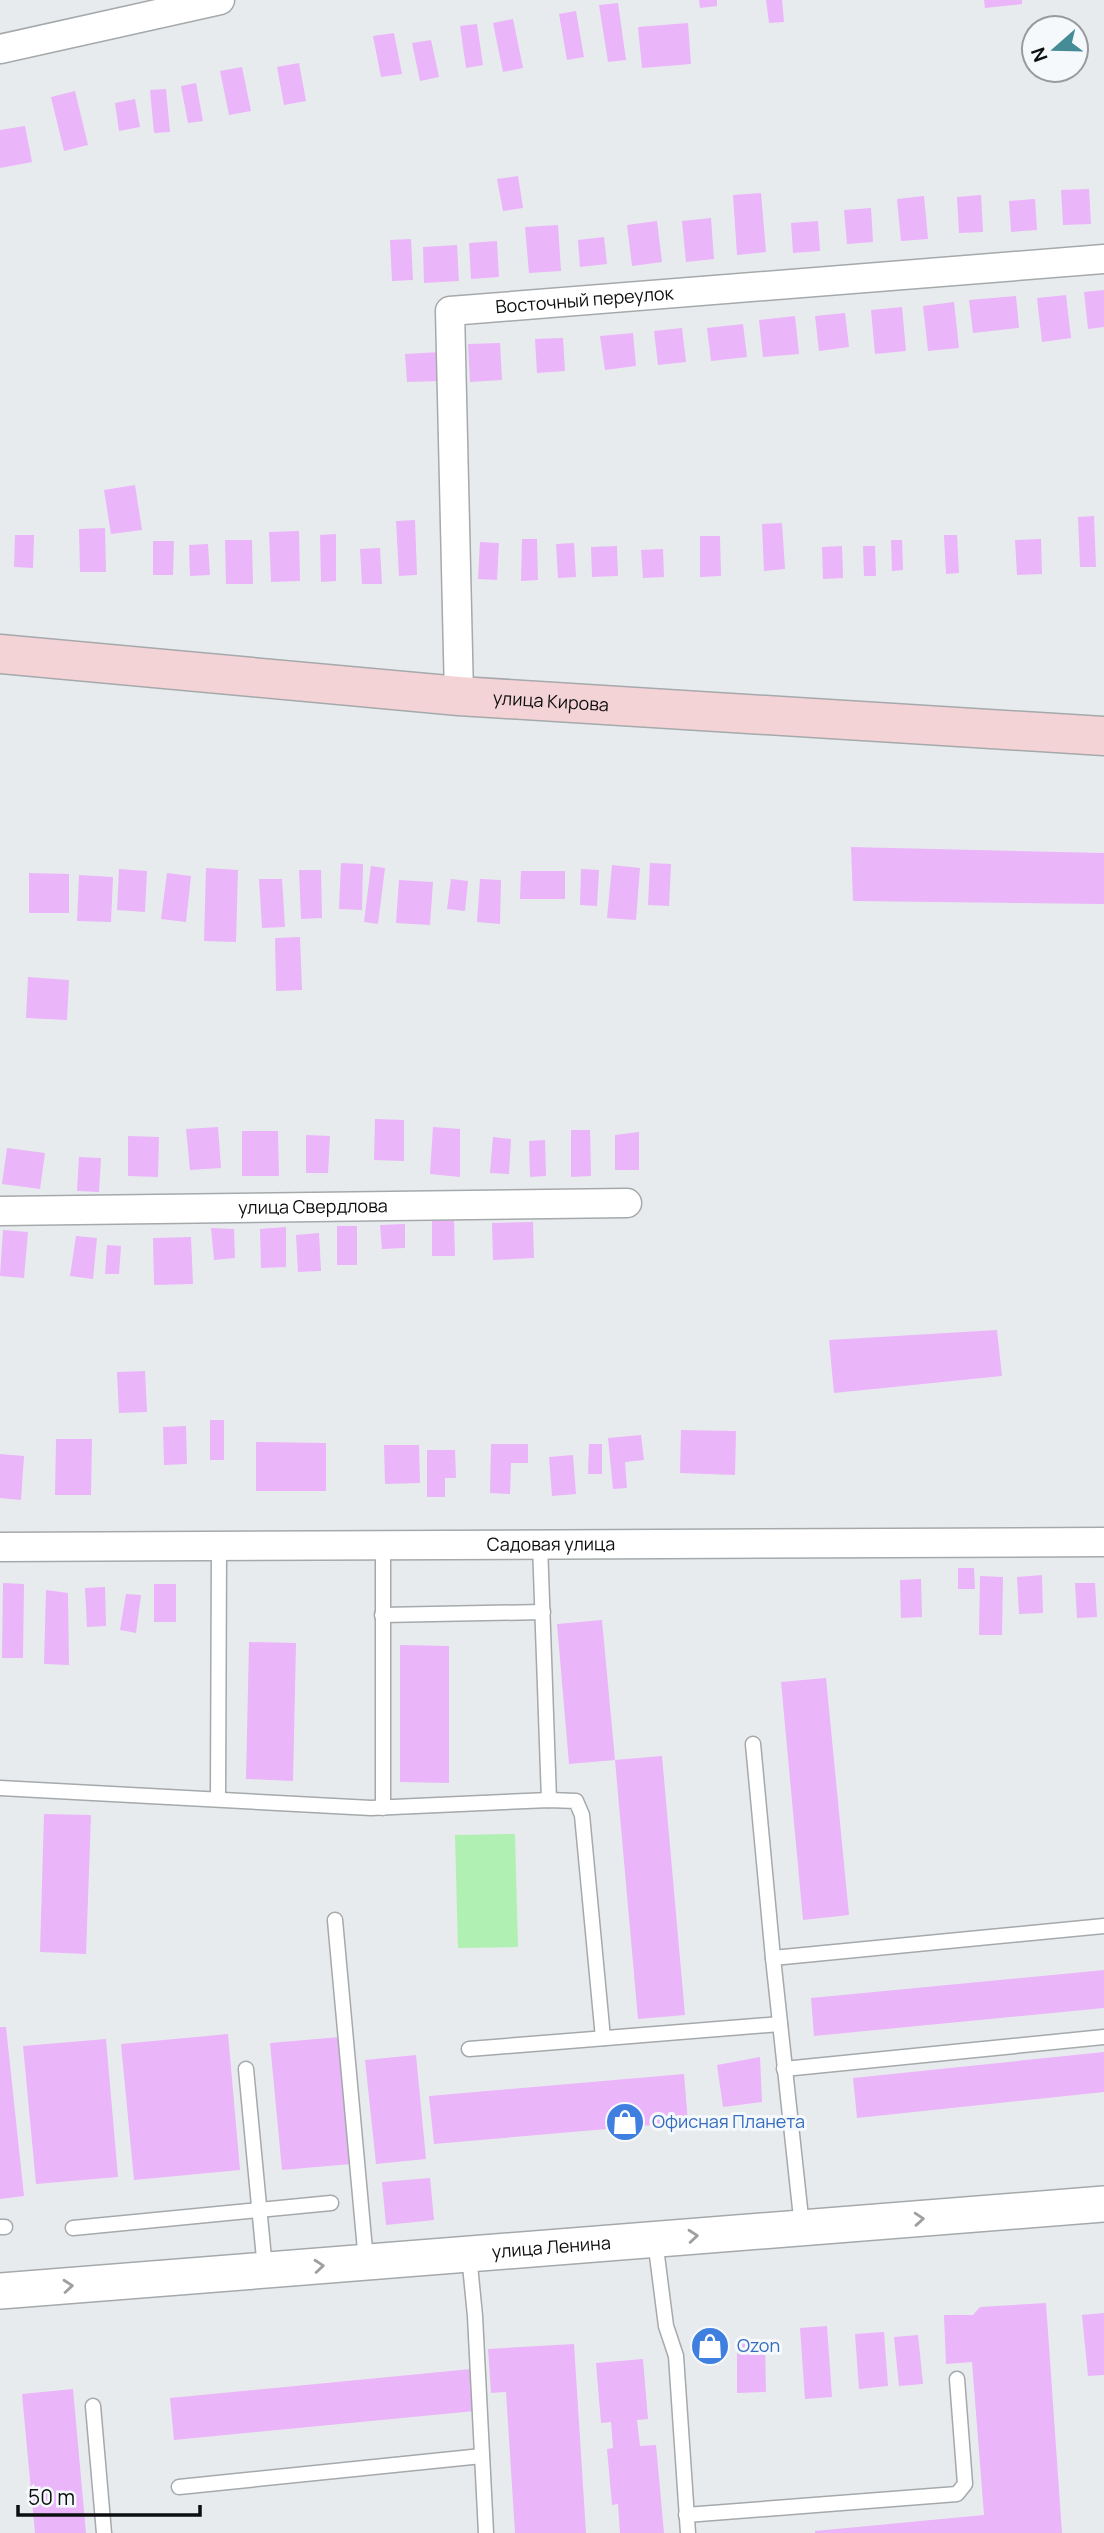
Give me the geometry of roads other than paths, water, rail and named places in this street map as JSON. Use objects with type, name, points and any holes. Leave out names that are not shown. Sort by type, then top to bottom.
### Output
[{"type":"main road","name":"улица Кирова","points":[[0,654],[459,696],[1104,736]]},
{"type":"street","points":[[0,49],[220,0]]},
{"type":"street","name":"Восточный переулок","points":[[459,696],[450,311],[1104,259]]},
{"type":"street","name":"улица Свердлова","points":[[0,1212],[626,1203]]},
{"type":"street","name":"Садовая улица","points":[[0,1547],[1104,1542]]},
{"type":"street","name":"улица Ленина","points":[[0,2291],[1104,2204]]},
{"type":"lane","points":[[540,1544],[550,1800]]},
{"type":"lane","points":[[218,1799],[219,1545]]},
{"type":"lane","points":[[383,1545],[383,1808]]},
{"type":"lane","points":[[383,1615],[543,1612]]},
{"type":"lane","points":[[753,1744],[779,2024],[802,2227]]},
{"type":"lane","points":[[0,1788],[383,1808],[576,1801],[582,1815],[603,2038]]},
{"type":"lane","points":[[335,1920],[366,2262]]},
{"type":"lane","points":[[773,1958],[1104,1926]]},
{"type":"lane","points":[[469,2049],[779,2024]]},
{"type":"lane","points":[[784,2069],[1104,2037]]},
{"type":"lane","points":[[246,2068],[265,2270]]},
{"type":"lane","points":[[73,2228],[331,2203]]},
{"type":"lane","points":[[655,2239],[666,2326],[676,2356],[688,2533]]},
{"type":"lane","points":[[469,2254],[475,2316],[486,2533]]},
{"type":"lane","points":[[686,2515],[957,2494],[965,2484],[957,2379]]},
{"type":"lane","points":[[93,2406],[104,2533]]},
{"type":"lane","points":[[179,2487],[482,2456]]},
{"type":"place","name":"Офисная Планета","points":[[625,2122]]},
{"type":"place","name":"Ozon","points":[[710,2346]]}]
